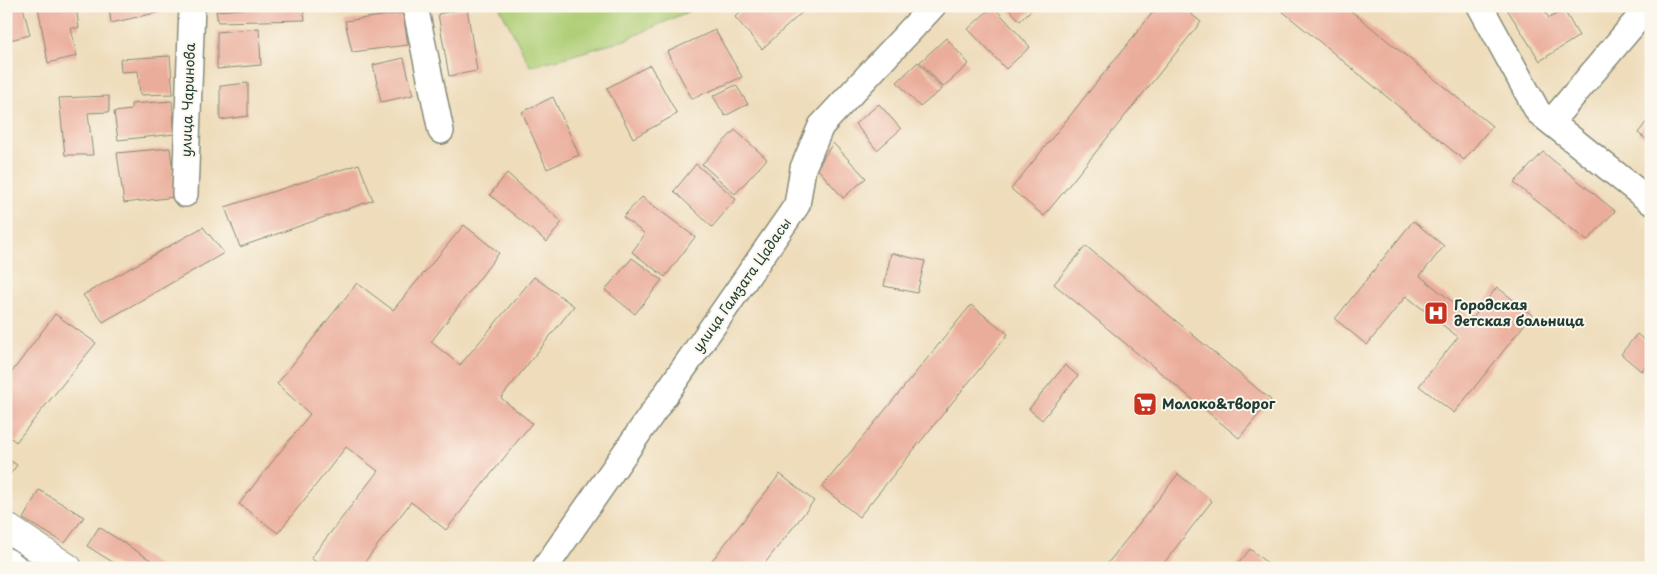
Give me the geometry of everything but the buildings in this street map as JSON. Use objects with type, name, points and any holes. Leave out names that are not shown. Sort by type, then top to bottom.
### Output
[{"type":"main road","points":[[6,527],[68,568]]},
{"type":"main road","points":[[6,562],[14,568]]},
{"type":"street","name":"улица Чаринова","points":[[185,194],[192,6]]},
{"type":"street","points":[[415,6],[441,131]]},
{"type":"street","name":"улица Гамзата Цадасы","points":[[545,568],[797,205],[803,168],[821,126],[932,6]]},
{"type":"street","points":[[1480,6],[1538,112],[1651,202]]},
{"type":"street","points":[[1551,122],[1648,6]]},
{"type":"green space","points":[[499,6],[700,6],[625,40],[530,66]]},
{"type":"place","name":"Городская детская больница","points":[[1436,313]]},
{"type":"place","name":"Молоко&творог","points":[[1145,404]]}]
